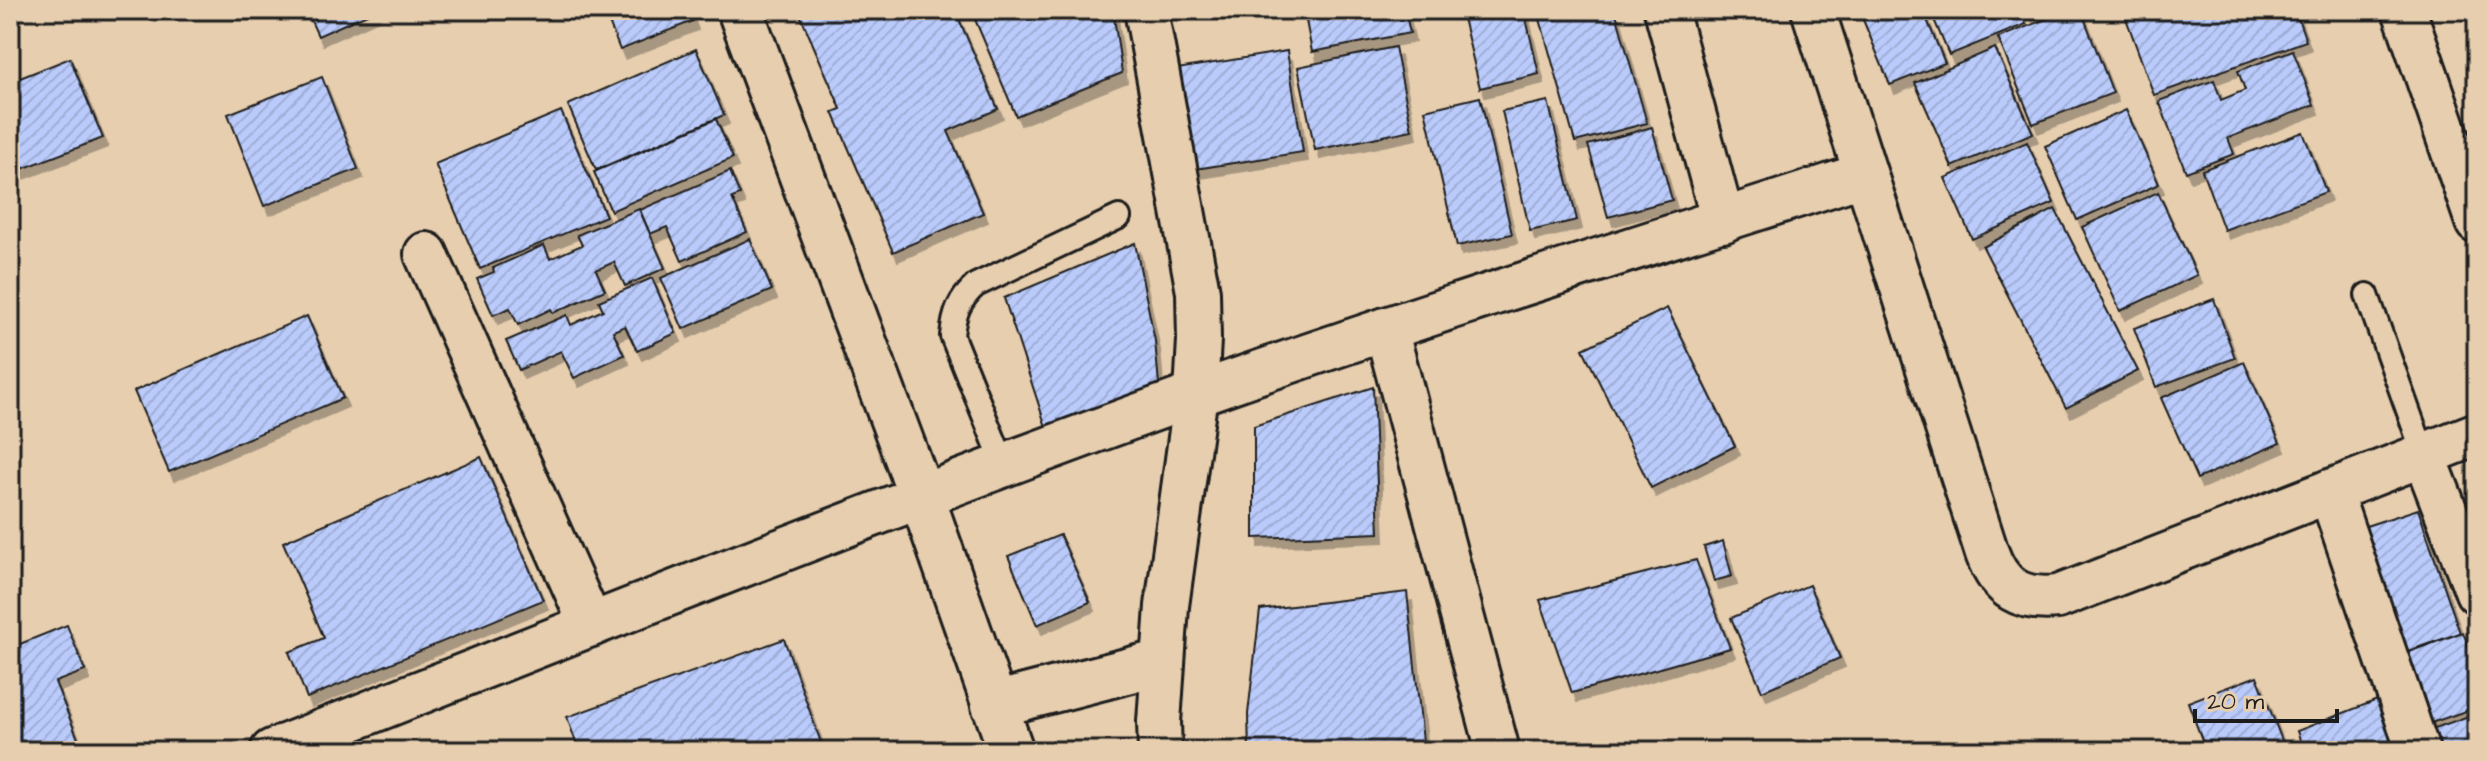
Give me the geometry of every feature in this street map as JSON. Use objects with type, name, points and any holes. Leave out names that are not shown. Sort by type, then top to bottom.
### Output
[{"type":"street","points":[[740,10],[921,495],[1011,751]]},
{"type":"street","points":[[1146,10],[1198,292],[1199,340],[1196,394],[1167,606],[1160,751]]},
{"type":"street","points":[[1666,10],[1723,221]]},
{"type":"street","points":[[1813,10],[1993,569],[2002,582],[2015,592],[2029,597],[2058,597],[2477,434]]},
{"type":"street","points":[[2404,10],[2477,222]]},
{"type":"street","points":[[272,751],[921,495],[1196,394],[1865,174]]},
{"type":"street","points":[[426,254],[591,625]]},
{"type":"street","points":[[1386,329],[1498,751]]},
{"type":"street","points":[[2424,455],[2477,592]]},
{"type":"street","points":[[2330,491],[2418,751]]},
{"type":"street","points":[[994,705],[1162,662]]},
{"type":"lane","points":[[1004,465],[952,336],[958,306],[965,294],[976,285],[1119,217]]},
{"type":"lane","points":[[2367,295],[2424,455]]},
{"type":"building","points":[[306,10],[376,10],[318,36]]},
{"type":"building","points":[[604,10],[689,10],[693,21],[620,50]]},
{"type":"building","points":[[798,10],[955,10],[998,109],[948,131],[983,213],[893,252],[833,112],[841,109]]},
{"type":"building","points":[[971,10],[1113,10],[1122,73],[1016,116]]},
{"type":"building","points":[[1304,10],[1405,10],[1410,33],[1312,52]]},
{"type":"building","points":[[1461,10],[1524,10],[1539,74],[1480,88]]},
{"type":"building","points":[[1568,10],[1615,10],[1647,123],[1575,142],[1540,19]]},
{"type":"building","points":[[1859,10],[1923,10],[1945,63],[1890,85]]},
{"type":"building","points":[[1930,10],[2020,10],[2026,24],[1949,55]]},
{"type":"building","points":[[2027,10],[2052,10],[2029,18]]},
{"type":"building","points":[[2069,10],[2081,10],[2113,93],[2033,124],[1998,38]]},
{"type":"building","points":[[2123,10],[2295,10],[2306,41],[2154,95]]},
{"type":"building","points":[[1395,47],[1412,130],[1315,150],[1298,67]]},
{"type":"building","points":[[1995,48],[2033,133],[1952,167],[1915,83]]},
{"type":"building","points":[[696,49],[724,115],[596,170],[568,105]]},
{"type":"building","points":[[2293,50],[2314,105],[2228,138],[2234,154],[2186,172],[2159,101],[2214,80],[2221,100],[2245,90],[2238,71]]},
{"type":"building","points":[[1287,51],[1303,152],[1195,169],[1177,69]]},
{"type":"building","points":[[70,58],[103,138],[14,172],[10,162],[10,82]]},
{"type":"building","points":[[322,77],[358,169],[264,206],[228,114]]},
{"type":"building","points":[[1480,97],[1512,234],[1457,246],[1425,110]]},
{"type":"building","points":[[1548,101],[1577,220],[1530,231],[1502,111]]},
{"type":"building","points":[[2126,110],[2159,184],[2077,220],[2045,146]]},
{"type":"building","points":[[561,111],[606,216],[480,269],[435,164]]},
{"type":"building","points":[[716,119],[733,158],[611,211],[594,172]]},
{"type":"building","points":[[1652,127],[1672,200],[1608,217],[1588,145]]},
{"type":"building","points":[[2303,132],[2326,192],[2224,230],[2202,170]]},
{"type":"building","points":[[2027,142],[2054,203],[1972,239],[1945,178]]},
{"type":"building","points":[[730,171],[740,195],[732,198],[747,232],[682,261],[667,227],[650,234],[640,210]]},
{"type":"building","points":[[2158,192],[2197,275],[2120,311],[2082,227]]},
{"type":"building","points":[[639,209],[665,268],[625,286],[614,262],[596,270],[605,290],[553,313],[551,309],[518,325],[510,308],[493,315],[477,279],[494,272],[493,268],[544,245],[550,259],[582,245],[577,235]]},
{"type":"building","points":[[2055,209],[2138,371],[2066,408],[1983,247]]},
{"type":"building","points":[[750,239],[772,290],[683,329],[661,278]]},
{"type":"building","points":[[1135,243],[1155,341],[1160,395],[1047,430],[1004,298]]},
{"type":"building","points":[[652,278],[676,333],[637,351],[625,326],[613,331],[624,355],[574,378],[561,351],[519,370],[506,341],[567,315],[571,325],[603,310],[599,301]]},
{"type":"building","points":[[2214,299],[2235,358],[2156,387],[2134,328]]},
{"type":"building","points":[[1667,308],[1735,446],[1651,488],[1583,349]]},
{"type":"building","points":[[307,316],[343,398],[169,472],[134,391]]},
{"type":"building","points":[[2244,362],[2280,443],[2197,479],[2161,398]]},
{"type":"building","points":[[1373,387],[1379,533],[1254,538],[1254,426]]},
{"type":"building","points":[[481,457],[543,600],[307,698],[289,652],[324,638],[283,542]]},
{"type":"building","points":[[2418,509],[2460,633],[2402,653],[2360,528]]},
{"type":"building","points":[[1060,535],[1090,602],[1037,625],[1008,556]]},
{"type":"building","points":[[1723,541],[1732,576],[1714,581],[1704,547]]},
{"type":"building","points":[[1696,560],[1730,648],[1572,693],[1540,600]]},
{"type":"building","points":[[1809,585],[1840,658],[1762,691],[1731,618]]},
{"type":"building","points":[[1407,592],[1424,751],[1249,751],[1248,714],[1260,610]]},
{"type":"building","points":[[67,625],[85,671],[55,682],[83,751],[10,751],[10,648]]},
{"type":"building","points":[[2463,632],[2477,670],[2477,707],[2431,723],[2406,653]]},
{"type":"building","points":[[784,639],[824,751],[579,751],[567,717]]},
{"type":"building","points":[[2257,676],[2286,751],[2206,751],[2188,702]]},
{"type":"building","points":[[2390,695],[2412,751],[2304,751],[2297,731]]},
{"type":"building","points":[[2477,713],[2477,751],[2440,751],[2432,729]]}]
